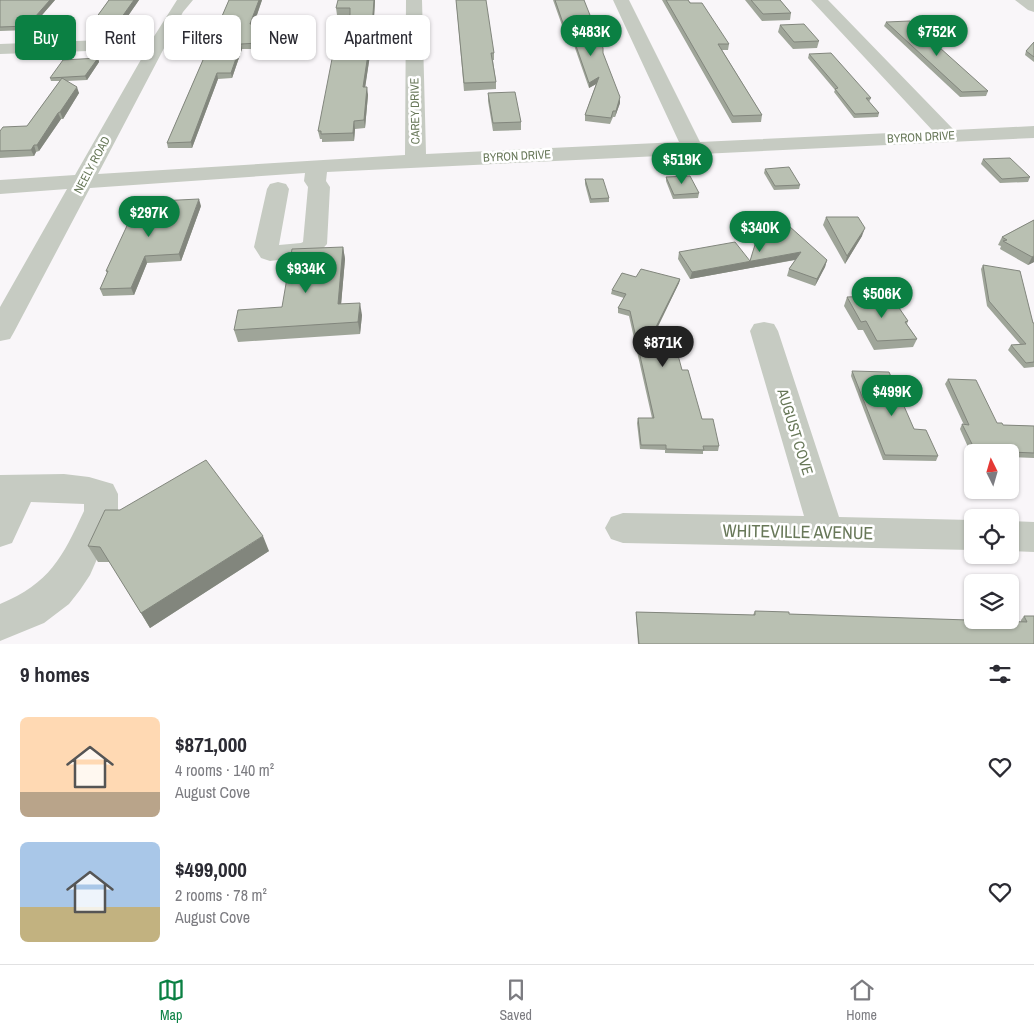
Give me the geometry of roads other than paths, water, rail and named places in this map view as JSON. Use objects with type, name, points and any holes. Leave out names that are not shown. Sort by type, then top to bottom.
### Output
[{"type":"street","name":"NEELY ROAD","points":[[0,332],[176,11],[185,0]]},
{"type":"street","name":"CAREY DRIVE","points":[[414,0],[414,130],[416,161]]},
{"type":"street","points":[[621,0],[692,147]]},
{"type":"street","points":[[819,0],[950,136]]},
{"type":"street","points":[[1023,0],[1034,7]]},
{"type":"street","points":[[0,49],[159,43]]},
{"type":"street","name":"BYRON DRIVE","points":[[0,186],[316,166],[1034,132]]},
{"type":"street","points":[[278,189],[266,248],[270,253],[308,250],[315,244],[319,187],[315,181],[316,166]]},
{"type":"street","name":"AUGUST COVE","points":[[764,331],[826,532]]},
{"type":"street","points":[[0,532],[10,489],[50,487],[84,489],[101,494],[102,511],[77,564],[56,592],[30,610],[0,623]]},
{"type":"street","name":"WHITEVILLE AVENUE","points":[[623,528],[964,535]]},
{"type":"street","points":[[1019,536],[1034,537]]}]
